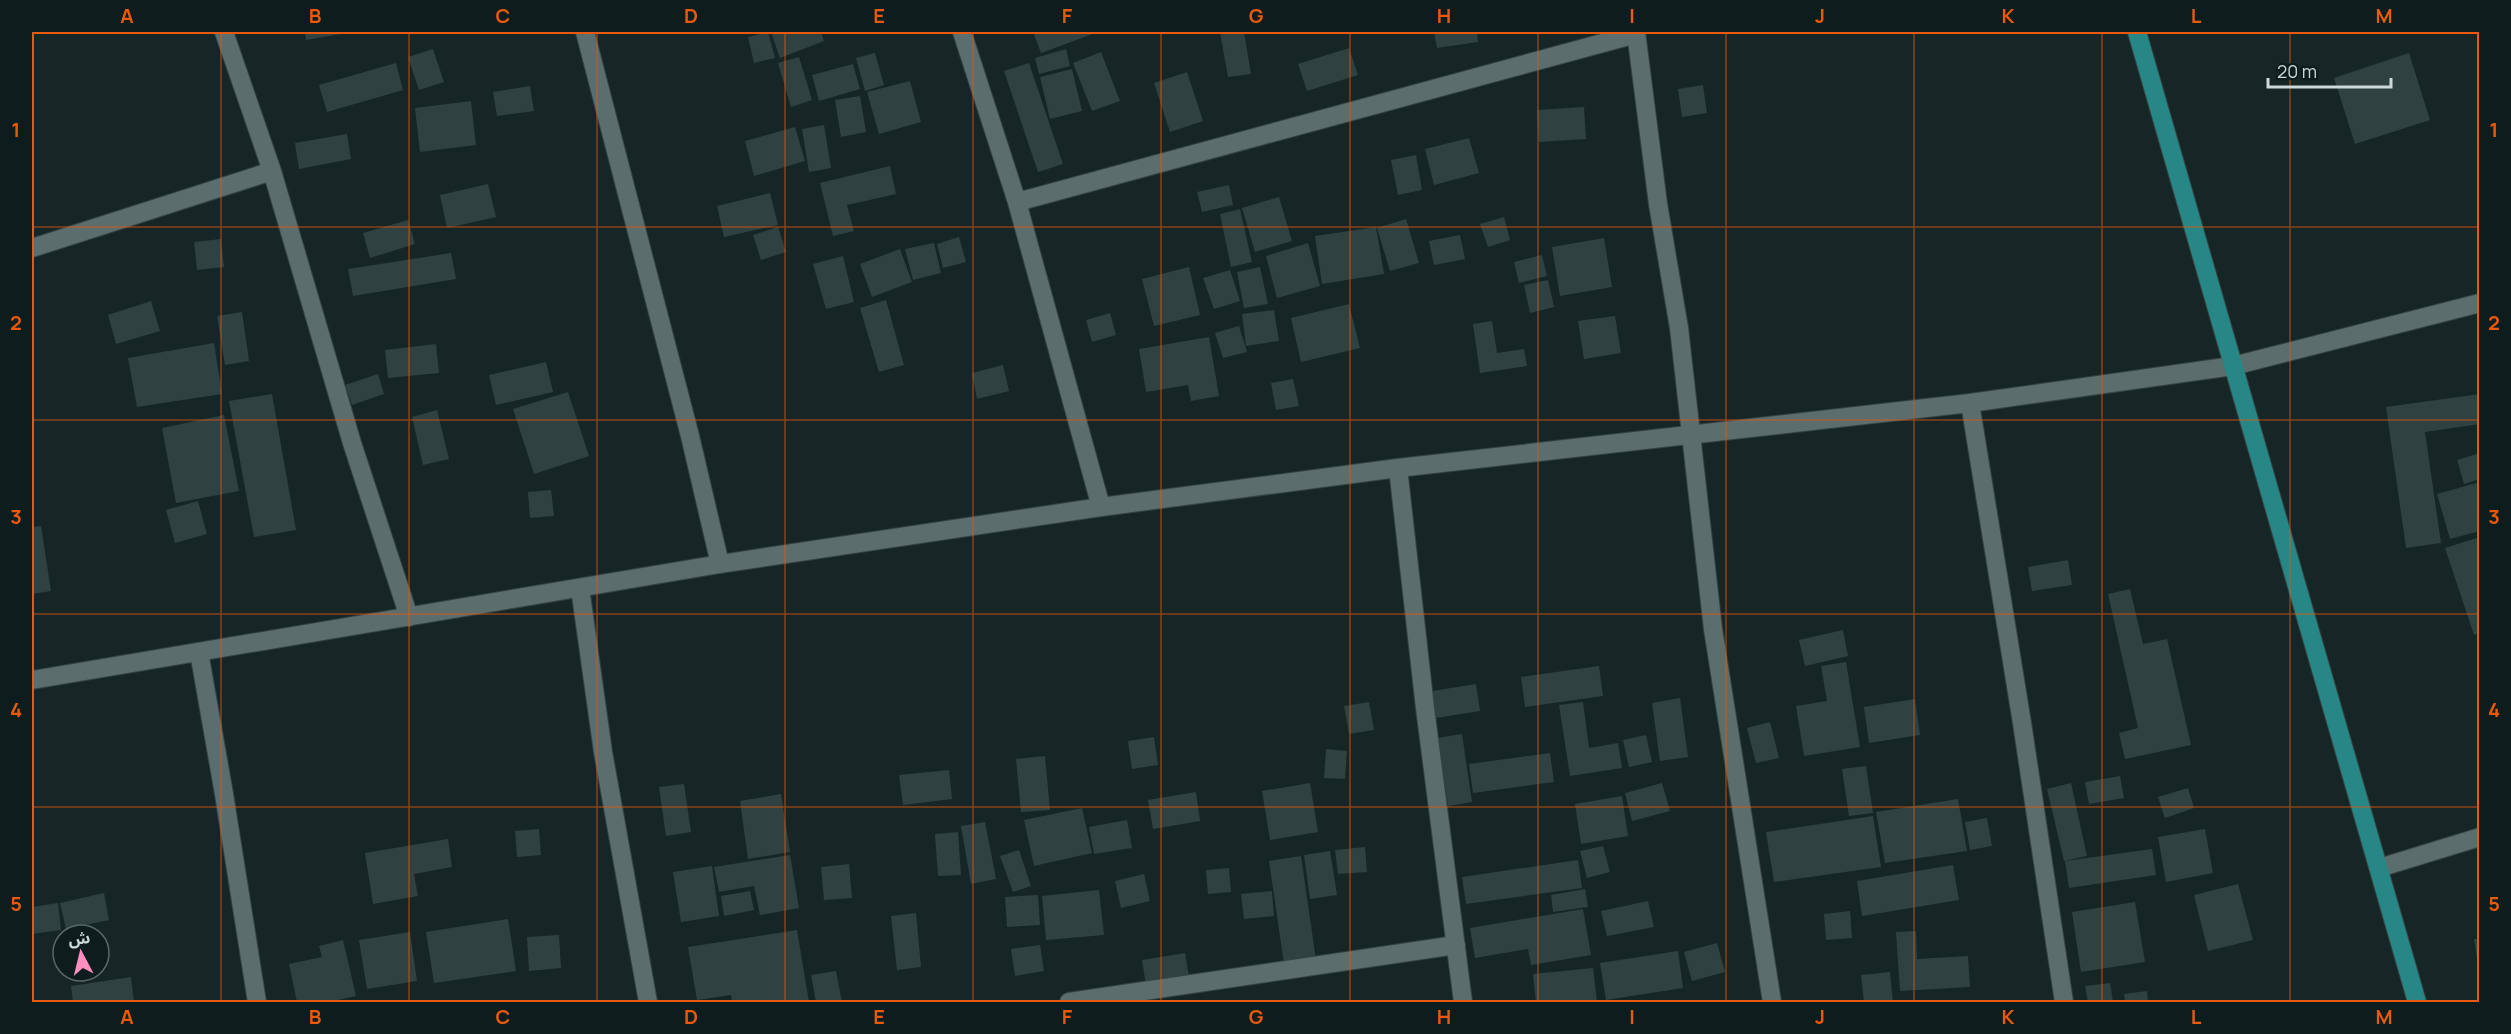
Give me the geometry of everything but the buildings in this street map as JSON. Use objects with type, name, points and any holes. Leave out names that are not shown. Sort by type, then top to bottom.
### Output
[{"type":"main road","points":[[2137,32],[2417,1002]]},
{"type":"street","points":[[224,32],[272,171],[352,443],[410,617]]},
{"type":"street","points":[[585,32],[690,436],[720,564]]},
{"type":"street","points":[[962,32],[1017,202],[1101,507]]},
{"type":"street","points":[[1017,202],[1636,33],[1658,204],[1679,328],[1713,629],[1772,1002]]},
{"type":"street","points":[[32,246],[272,171]]},
{"type":"street","points":[[32,680],[720,564],[1101,507],[1398,468],[1970,403],[2233,366],[2480,303]]},
{"type":"street","points":[[1970,403],[2064,1002]]},
{"type":"street","points":[[1398,468],[1425,708],[1463,1002]]},
{"type":"street","points":[[580,588],[603,752],[648,1002]]},
{"type":"street","points":[[199,652],[230,828],[257,1002]]},
{"type":"street","points":[[2379,868],[2480,837]]},
{"type":"street","points":[[1069,1002],[1456,945]]}]
